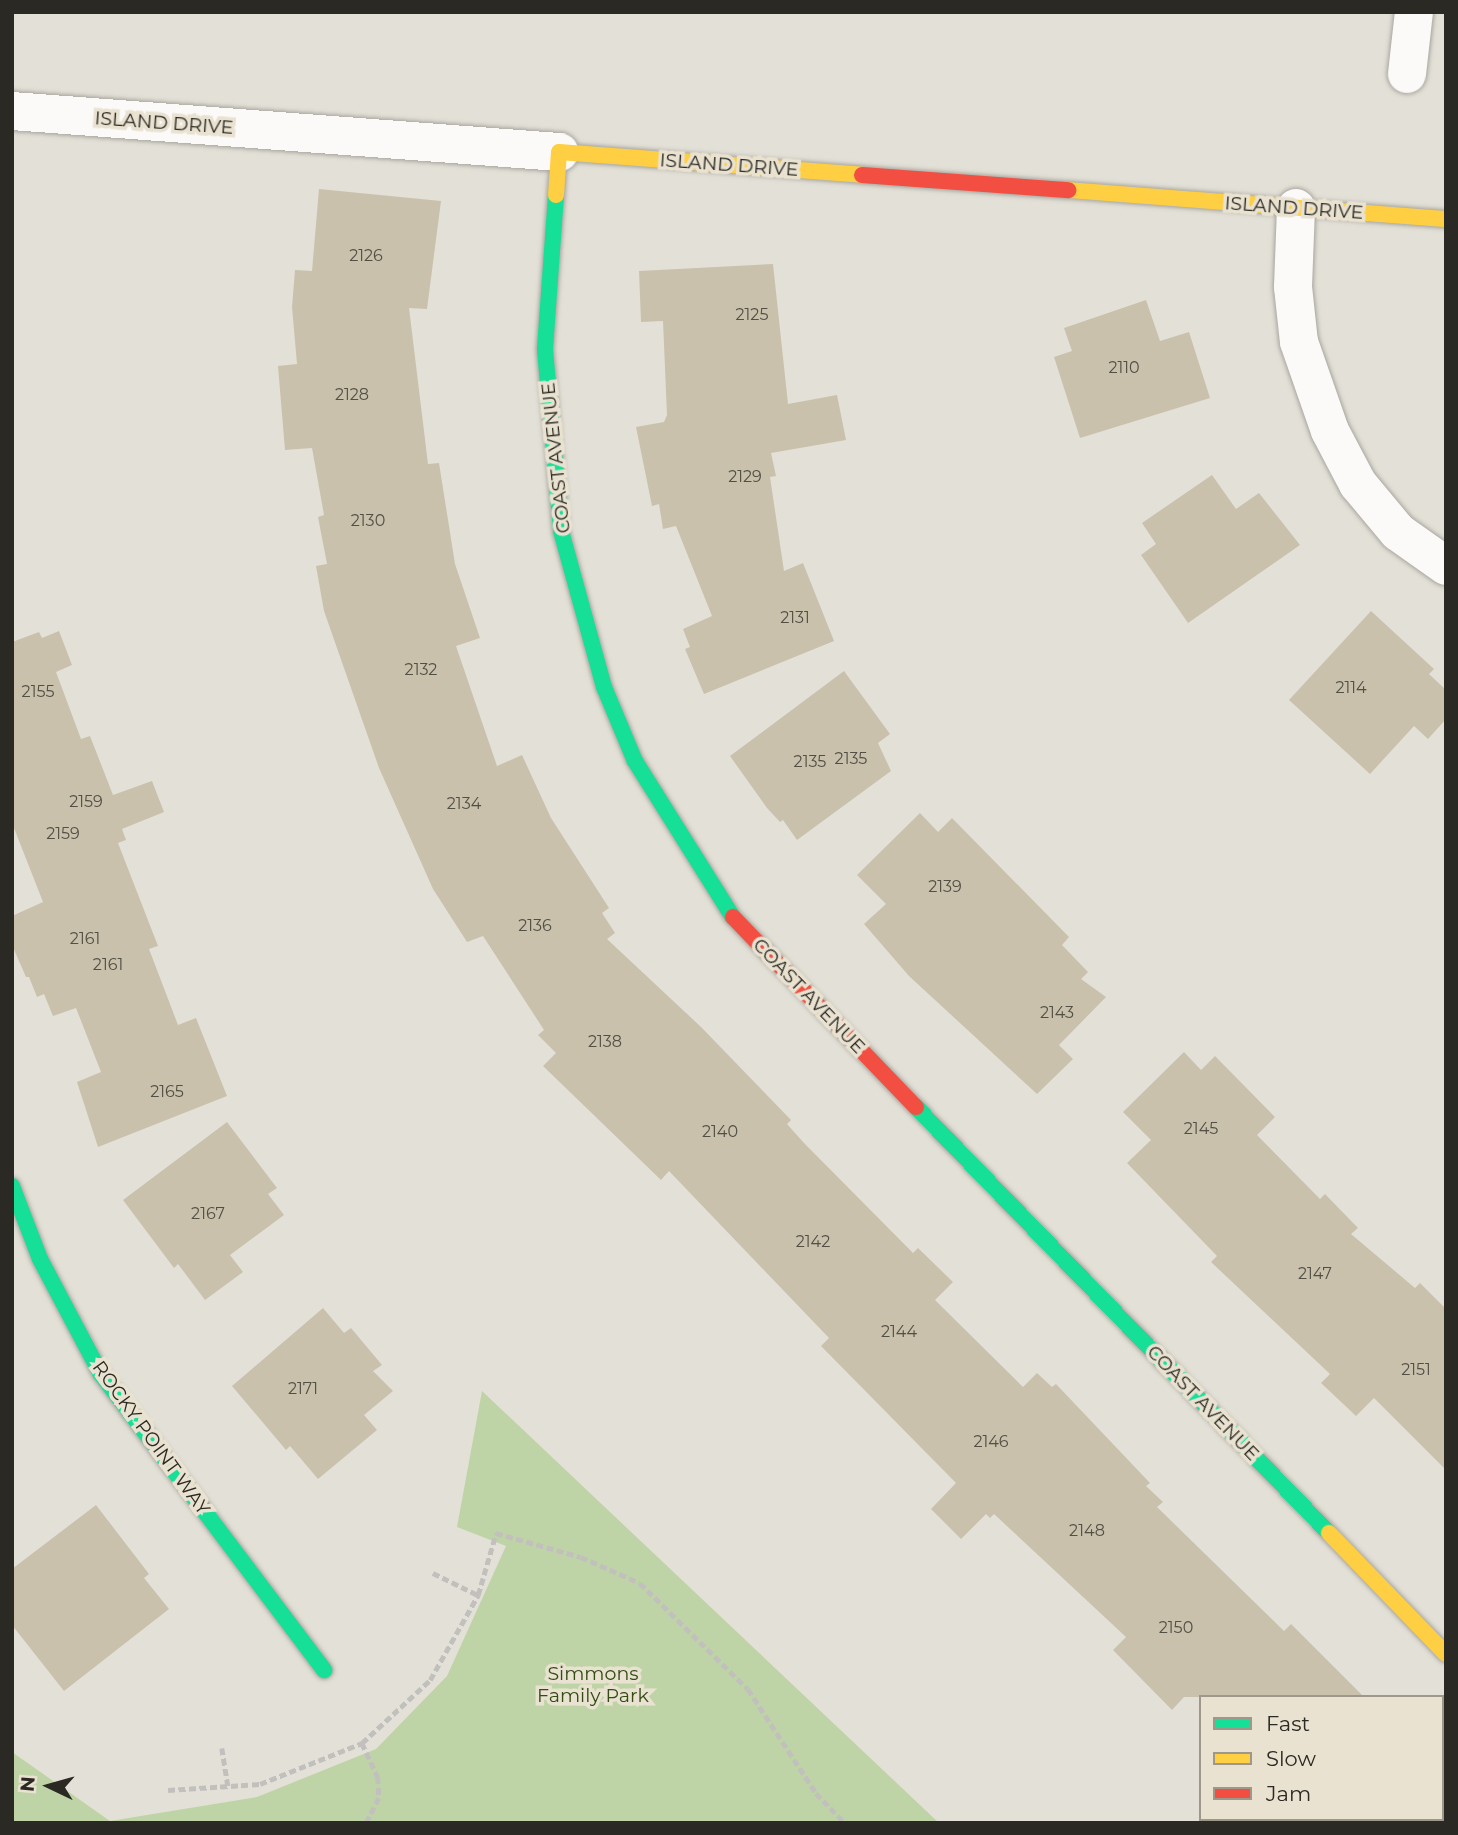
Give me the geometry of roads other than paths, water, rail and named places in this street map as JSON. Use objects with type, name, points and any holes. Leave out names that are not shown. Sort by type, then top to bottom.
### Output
[{"type":"street","points":[[1407,75],[1414,12]]},
{"type":"street","name":"ISLAND DRIVE","points":[[12,111],[1446,219]]},
{"type":"street","name":"COAST AVENUE","points":[[559,152],[545,350],[561,531],[604,687],[635,761],[734,919],[1446,1654]]},
{"type":"street","points":[[1296,208],[1293,288],[1299,342],[1330,431],[1358,484],[1398,532],[1446,566]]},
{"type":"street","name":"ROCKY POINT WAY","points":[[12,1186],[40,1259],[101,1374],[324,1670]]},
{"type":"park label","name":"Simmons Family Park","points":[[593,1685]]}]
